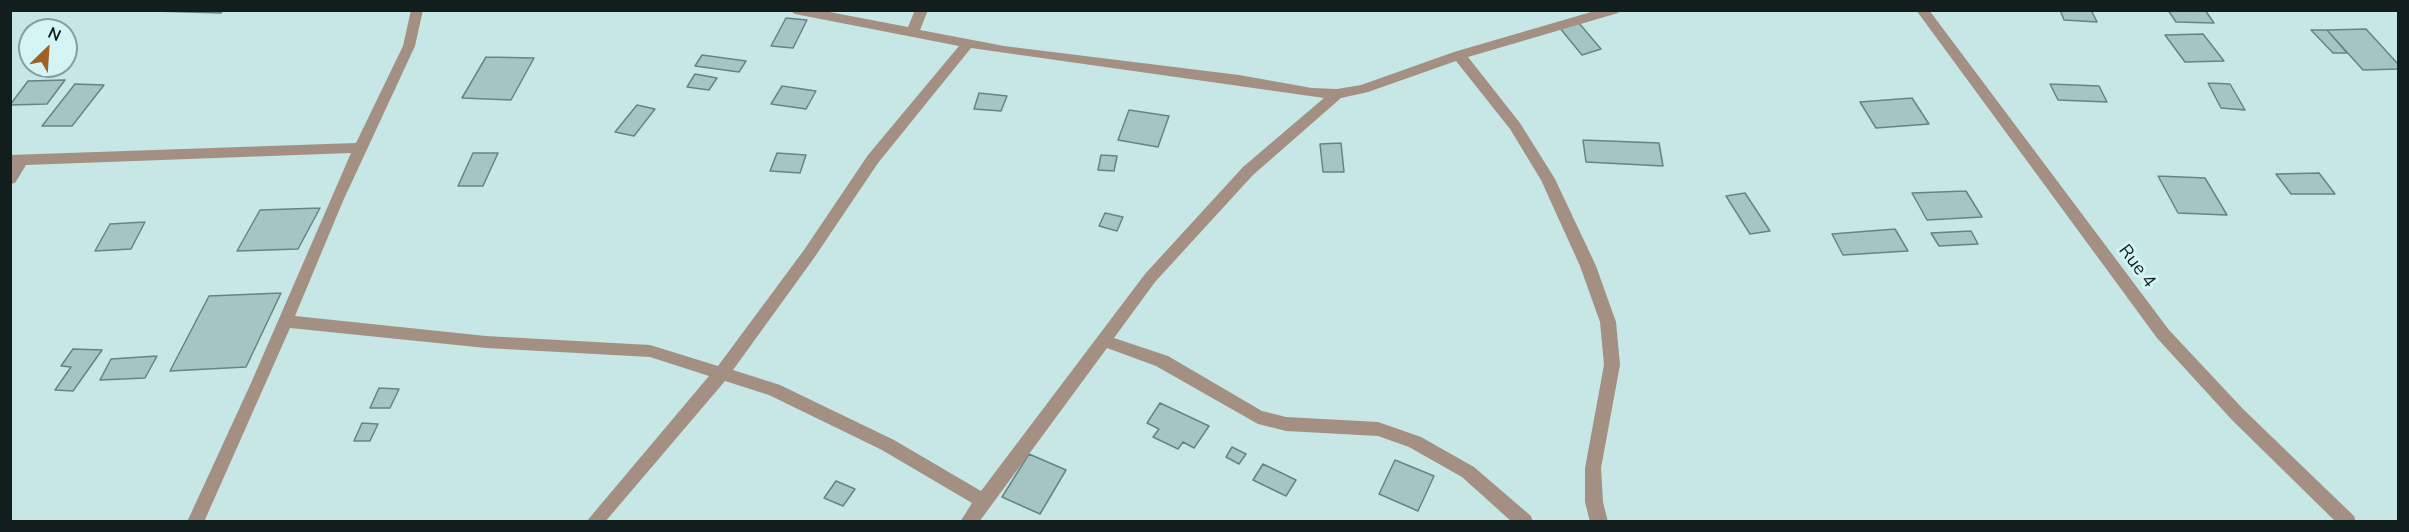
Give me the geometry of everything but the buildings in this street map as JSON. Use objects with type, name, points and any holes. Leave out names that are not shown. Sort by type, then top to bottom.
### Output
[{"type":"street","points":[[195,522],[221,468],[336,201],[409,46],[417,10]]},
{"type":"street","points":[[795,10],[968,44],[1239,80],[1312,93],[1337,94],[1363,89],[1459,55],[1614,10]]},
{"type":"street","points":[[914,32],[922,10]]},
{"type":"street","name":"Rue 4","points":[[1922,10],[2163,334],[2238,415],[2348,522]]},
{"type":"street","points":[[594,522],[722,373],[809,254],[873,159],[968,44]]},
{"type":"street","points":[[1459,55],[1515,126],[1548,180],[1588,266],[1608,322],[1612,365],[1593,468],[1594,502],[1599,522]]},
{"type":"street","points":[[969,521],[1150,278],[1248,171],[1337,94]]},
{"type":"street","points":[[10,179],[16,159],[361,148]]},
{"type":"street","points":[[285,321],[486,342],[650,351],[774,390],[888,445],[983,501]]},
{"type":"street","points":[[1103,340],[1162,361],[1258,417],[1286,424],[1378,429],[1415,442],[1468,472],[1525,522]]}]
